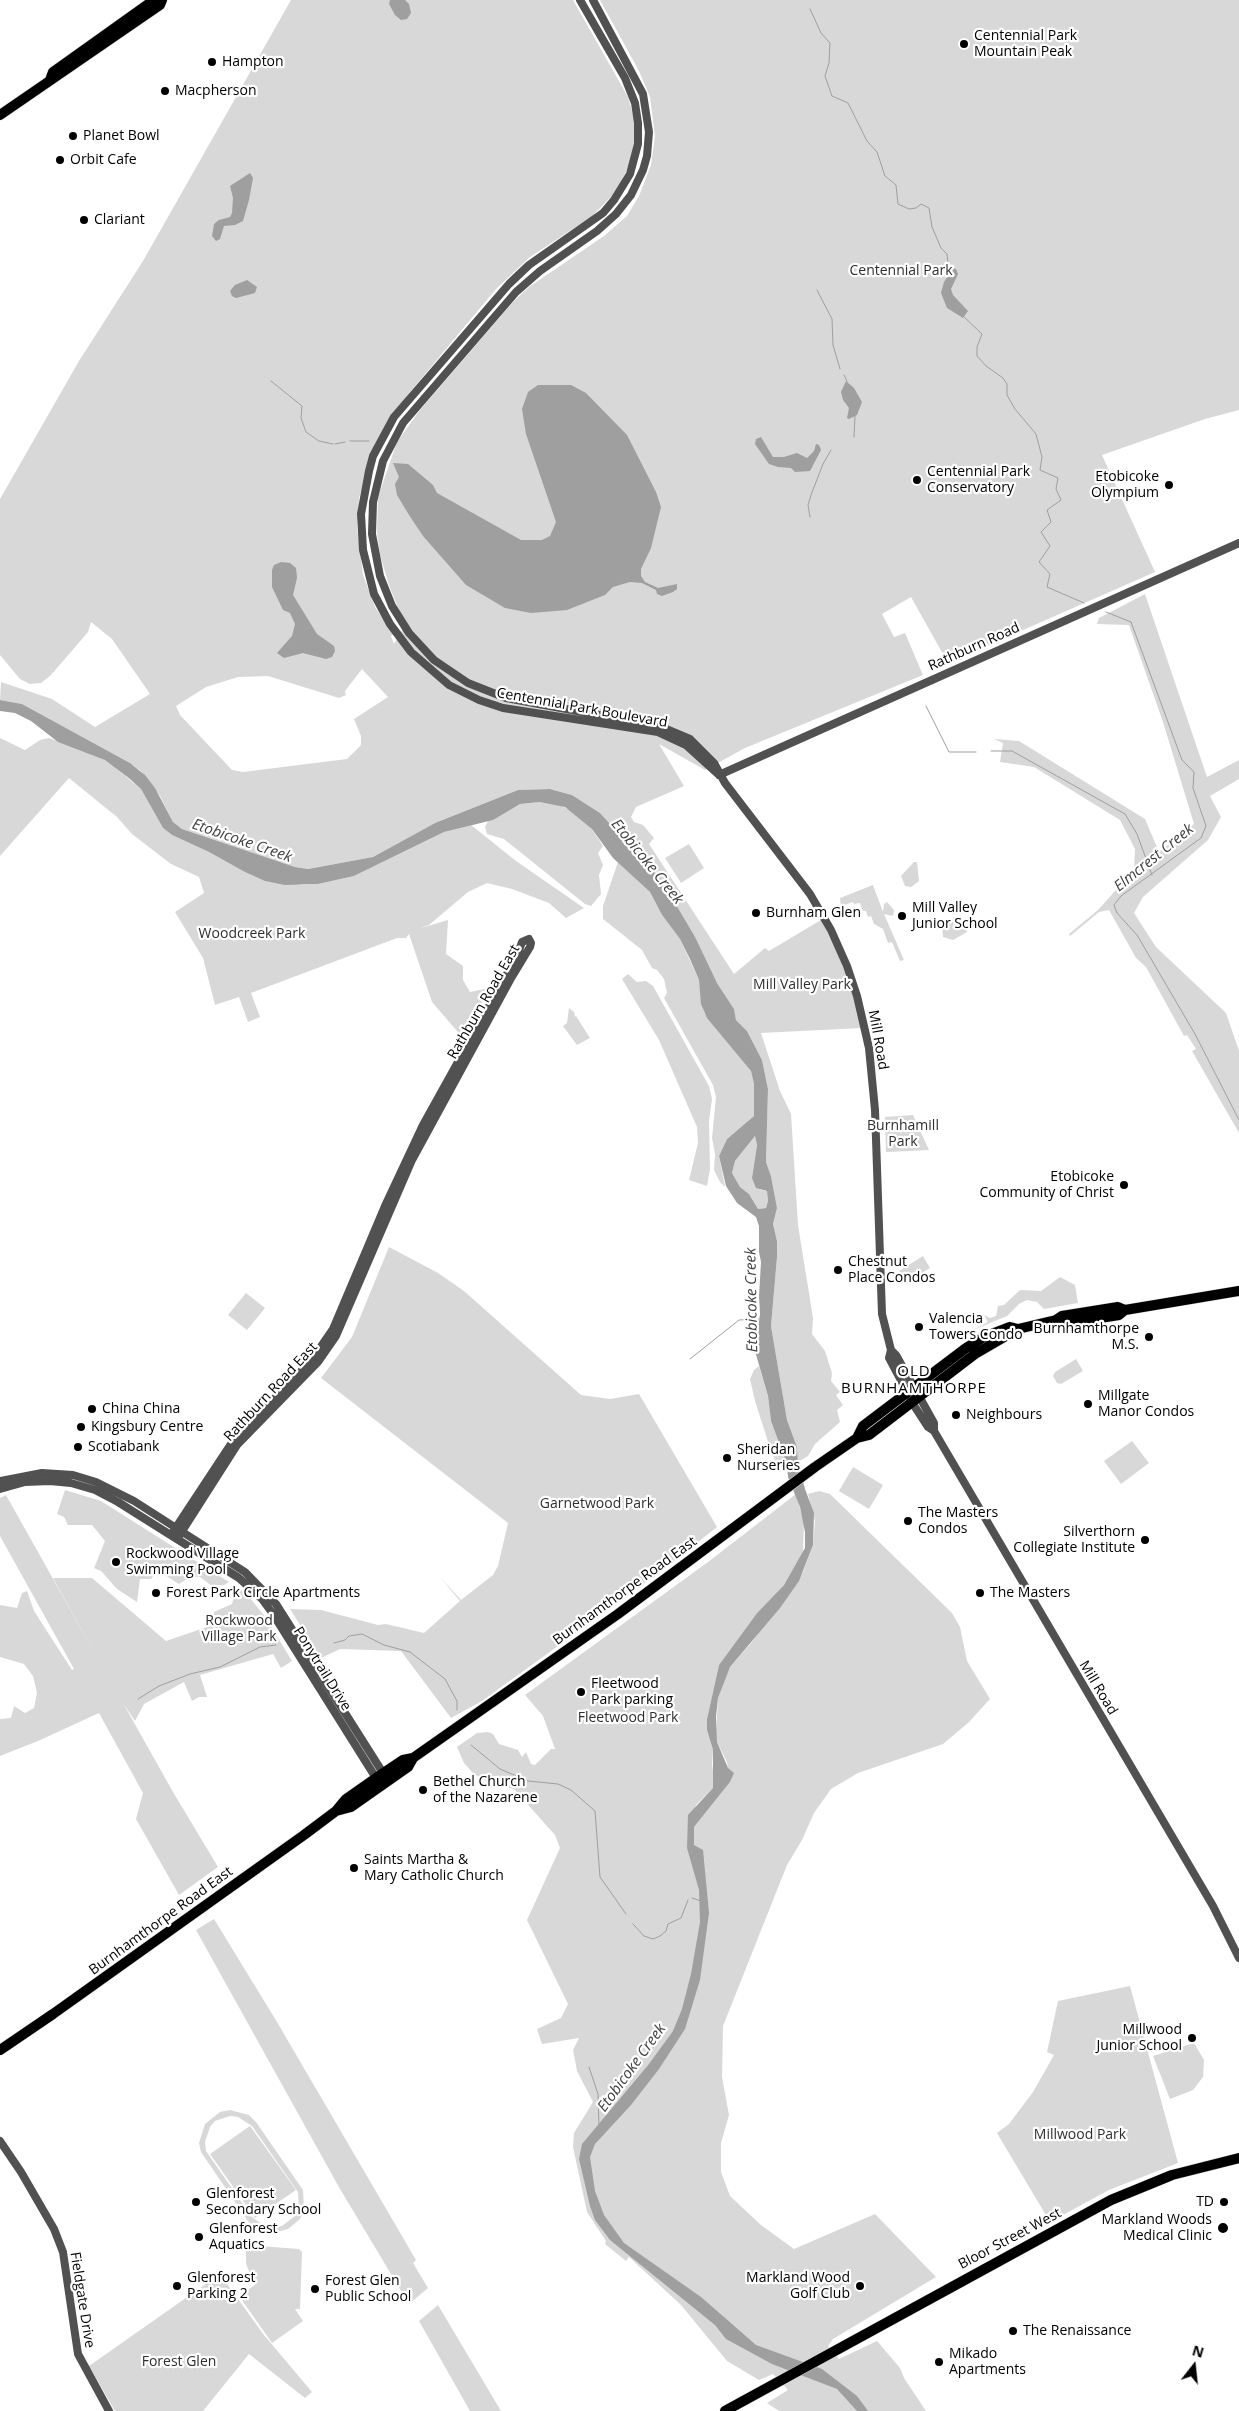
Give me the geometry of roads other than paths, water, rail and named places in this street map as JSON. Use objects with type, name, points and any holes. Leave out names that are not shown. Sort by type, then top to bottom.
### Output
[{"type":"main road","points":[[50,80],[53,72],[154,0]]},
{"type":"main road","points":[[0,115],[160,5],[162,0]]},
{"type":"main road","name":"Burnhamthorpe Road East","points":[[0,2050],[336,1811],[346,1800],[380,1776],[403,1760],[413,1758],[618,1614],[853,1440],[869,1435],[966,1348],[984,1337],[1010,1327],[1018,1329],[1056,1320],[1062,1316],[1118,1307],[1125,1310],[1239,1291]]},
{"type":"main road","name":"Burnhamthorpe Road East","points":[[336,1811],[350,1807],[408,1767],[413,1758]]},
{"type":"main road","name":"Bloor Street West","points":[[725,2411],[805,2368],[840,2346],[1111,2200],[1172,2175],[1239,2158]]},
{"type":"street","points":[[582,3],[592,0]]},
{"type":"street","name":"Centennial Park Boulevard","points":[[592,0],[644,94],[649,120],[649,143],[640,177],[627,201],[608,222],[540,271],[512,296],[403,423],[385,456],[375,489],[372,525],[375,560],[385,590],[409,634],[434,660],[456,676],[484,690],[506,698],[668,728],[700,747],[714,763],[719,775]]},
{"type":"street","name":"Centennial Park Boulevard","points":[[582,3],[625,78],[634,103],[638,123],[638,144],[630,174],[622,189],[602,213],[529,265],[509,284],[394,416],[373,456],[368,471],[362,508],[363,550],[374,594],[390,624],[410,652],[449,684],[479,700],[503,708],[647,730],[667,735],[693,750],[719,775]]},
{"type":"street","name":"Rathburn Road","points":[[719,775],[1239,543]]},
{"type":"street","name":"Mill Road","points":[[719,775],[810,894],[835,937],[855,990],[869,1048],[874,1087],[882,1314],[890,1350],[889,1358],[914,1396],[928,1427],[934,1431],[1213,1906],[1239,1958]]},
{"type":"street","name":"Rathburn Road East","points":[[171,1535],[179,1529],[237,1445],[318,1362],[336,1336],[412,1160],[510,980],[530,947],[531,942],[529,939],[522,941],[517,956],[423,1126],[384,1206],[333,1329],[311,1360],[233,1441],[179,1529]]},
{"type":"street","points":[[0,1481],[42,1473],[84,1478],[115,1490],[179,1529]]},
{"type":"street","points":[[0,1489],[36,1481],[80,1485],[110,1497],[171,1535]]},
{"type":"street","name":"Ponytrail Drive","points":[[179,1529],[236,1565],[268,1594],[380,1776]]},
{"type":"street","name":"Ponytrail Drive","points":[[171,1535],[239,1578],[262,1599],[380,1776]]},
{"type":"street","name":"Fieldgate Drive","points":[[0,2141],[54,2229],[62,2252],[78,2354],[109,2411]]},
{"type":"waterway","name":"Elmcrest Creek","points":[[810,9],[821,33],[830,43],[829,63],[825,76],[832,96],[848,103],[867,141],[877,152],[885,176],[896,185],[898,204],[909,209],[916,208],[921,204],[929,208],[932,227],[941,248],[947,254],[949,273]]},
{"type":"waterway","points":[[817,290],[832,319],[833,345],[840,369]]},
{"type":"waterway","name":"Elmcrest Creek","points":[[963,316],[982,334],[977,347],[977,356],[986,366],[1003,378],[1007,384],[1007,395],[1015,409],[1036,434],[1042,457],[1040,470],[1058,478],[1056,489],[1061,500],[1047,510],[1051,522],[1041,532],[1050,546],[1039,562],[1050,574],[1047,587],[1084,603]]},
{"type":"waterway","points":[[844,375],[847,381]]},
{"type":"waterway","points":[[271,381],[302,406],[301,418],[306,432],[319,441],[333,444]]},
{"type":"waterway","points":[[854,437],[855,416]]},
{"type":"waterway","points":[[350,441],[369,441]]},
{"type":"waterway","points":[[335,444],[345,442]]},
{"type":"waterway","points":[[810,517],[808,505],[811,495],[823,464],[831,450]]},
{"type":"waterway","name":"Elmcrest Creek","points":[[1106,612],[1131,622],[1182,760],[1194,772],[1193,788],[1206,826],[1201,838],[1121,896],[1114,905],[1117,913],[1137,935],[1195,1034],[1239,1120]]},
{"type":"waterway","points":[[926,706],[949,752],[976,752]]},
{"type":"waterway","points":[[991,751],[1012,751],[1125,814],[1137,834],[1152,875]]},
{"type":"waterway","name":"Etobicoke Creek","points":[[690,1359],[739,1320],[759,1319]]},
{"type":"waterway","points":[[334,1643],[345,1640],[349,1636],[362,1634],[384,1645],[410,1652],[445,1679],[457,1701],[457,1710]]},
{"type":"waterway","points":[[138,1699],[159,1686],[190,1674],[220,1667],[260,1647],[276,1645]]},
{"type":"waterway","points":[[471,1745],[500,1769],[528,1781],[558,1784],[571,1790],[595,1811],[600,1877],[626,1914]]},
{"type":"waterway","points":[[692,1898],[701,1901]]},
{"type":"waterway","points":[[633,1924],[644,1936],[653,1939],[660,1936],[666,1931],[668,1924],[681,1918],[688,1900]]},
{"type":"waterway","name":"Etobicoke Creek","points":[[589,2067],[598,2094],[599,2127]]},
{"type":"place","name":"Centennial Park Mountain Peak","points":[[964,44]]},
{"type":"place","name":"Hampton","points":[[212,62]]},
{"type":"place","name":"Macpherson","points":[[165,91]]},
{"type":"place","name":"Planet Bowl","points":[[73,136]]},
{"type":"place","name":"Orbit Cafe","points":[[60,160]]},
{"type":"place","name":"Clariant","points":[[84,220]]},
{"type":"place","name":"Centennial Park Conservatory","points":[[917,480]]},
{"type":"place","name":"Etobicoke Olympium","points":[[1169,485]]},
{"type":"place","name":"Burnham Glen","points":[[756,913]]},
{"type":"place","name":"Mill Valley Junior School","points":[[902,916]]},
{"type":"place","name":"Etobicoke Community of Christ","points":[[1124,1185]]},
{"type":"place","name":"Chestnut Place Condos","points":[[838,1270]]},
{"type":"place","name":"Valencia Towers Condo","points":[[919,1327]]},
{"type":"place","name":"Burnhamthorpe M.S.","points":[[1149,1337]]},
{"type":"place","name":"Millgate Manor Condos","points":[[1088,1404]]},
{"type":"place","name":"China China","points":[[92,1409]]},
{"type":"place","name":"Neighbours","points":[[956,1415]]},
{"type":"place","name":"Kingsbury Centre","points":[[81,1427]]},
{"type":"place","name":"Scotiabank","points":[[78,1447]]},
{"type":"place","name":"Sheridan Nurseries","points":[[727,1458]]},
{"type":"place","name":"The Masters Condos","points":[[908,1521]]},
{"type":"place","name":"Silverthorn Collegiate Institute","points":[[1145,1540]]},
{"type":"place","name":"Rockwood Village Swimming Pool","points":[[116,1562]]},
{"type":"place","name":"Forest Park Circle Apartments","points":[[156,1593]]},
{"type":"place","name":"The Masters","points":[[980,1593]]},
{"type":"place","name":"Fleetwood Park parking","points":[[581,1692]]},
{"type":"place","name":"Bethel Church of the Nazarene","points":[[423,1790]]},
{"type":"place","name":"Saints Martha & Mary Catholic Church","points":[[354,1868]]},
{"type":"place","name":"Millwood Junior School","points":[[1192,2038]]},
{"type":"place","name":"Glenforest Secondary School","points":[[196,2202]]},
{"type":"place","name":"TD","points":[[1224,2202]]},
{"type":"place","name":"Markland Woods Medical Clinic","points":[[1223,2228]]},
{"type":"place","name":"Glenforest Aquatics","points":[[199,2237]]},
{"type":"place","name":"Glenforest Parking 2","points":[[177,2286]]},
{"type":"place","name":"Markland Wood Golf Club","points":[[860,2286]]},
{"type":"place","name":"Forest Glen Public School","points":[[315,2289]]},
{"type":"place","name":"The Renaissance","points":[[1013,2331]]},
{"type":"place","name":"Mikado Apartments","points":[[939,2362]]},
{"type":"district","name":"OLD BURNHAMTHORPE","points":[[914,1380]]},
{"type":"park label","name":"Centennial Park","points":[[901,271]]},
{"type":"park label","name":"Woodcreek Park","points":[[252,934]]},
{"type":"park label","name":"Mill Valley Park","points":[[802,985]]},
{"type":"park label","name":"Burnhamill Park","points":[[903,1134]]},
{"type":"park label","name":"Garnetwood Park","points":[[597,1504]]},
{"type":"park label","name":"Rockwood Village Park","points":[[239,1629]]},
{"type":"park label","name":"Fleetwood Park","points":[[628,1718]]},
{"type":"park label","name":"Millwood Park","points":[[1080,2135]]},
{"type":"park label","name":"Forest Glen","points":[[179,2362]]}]
